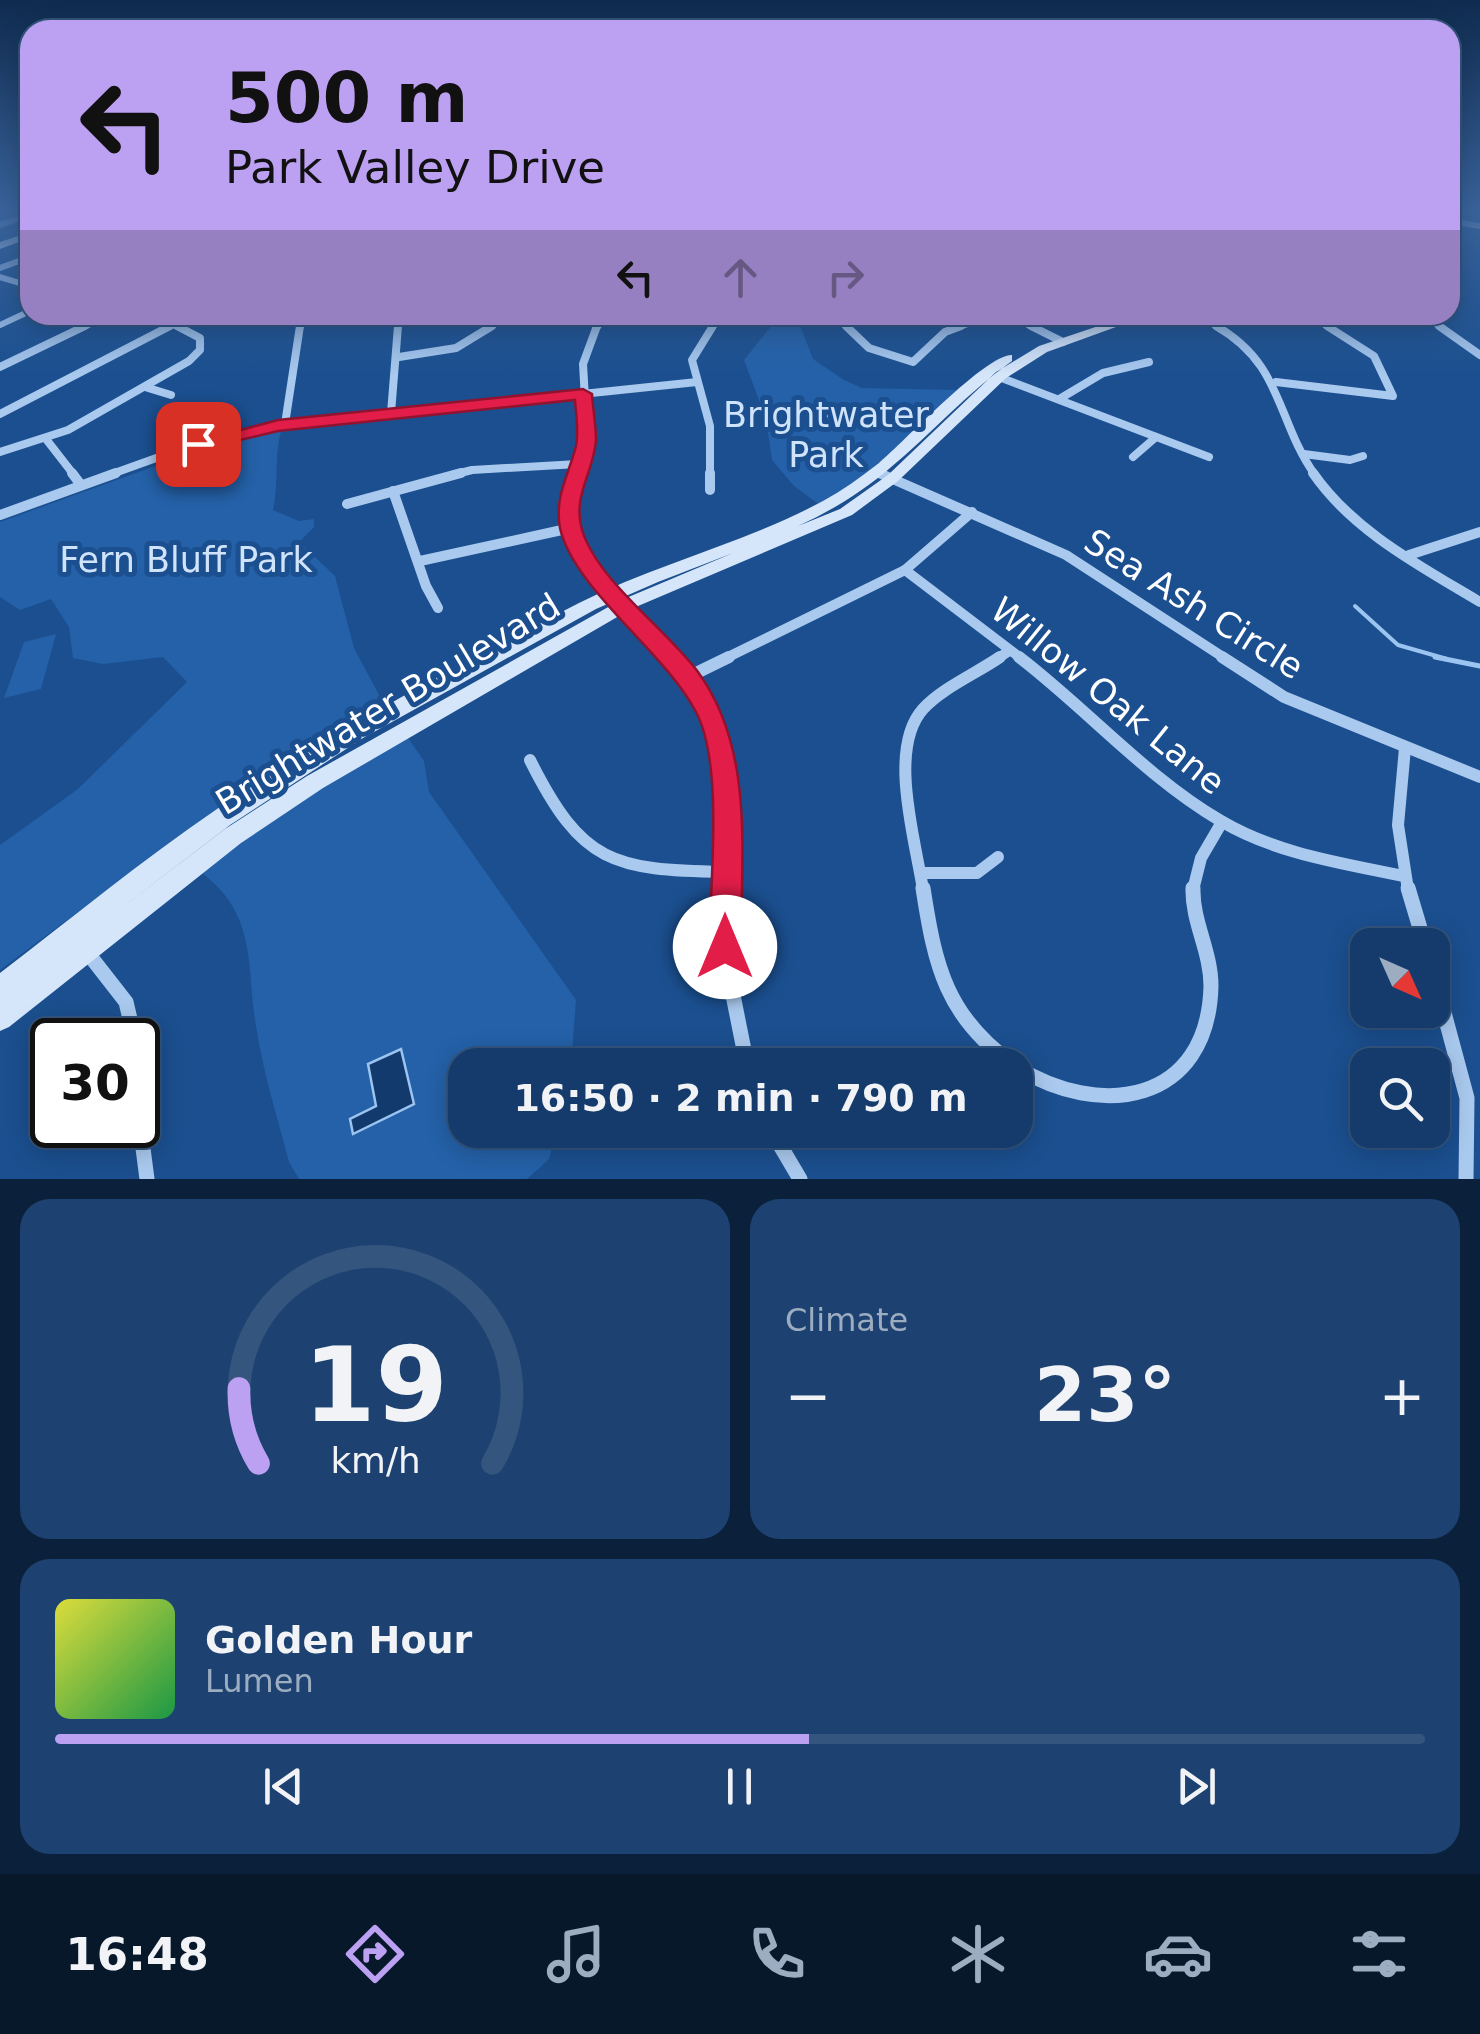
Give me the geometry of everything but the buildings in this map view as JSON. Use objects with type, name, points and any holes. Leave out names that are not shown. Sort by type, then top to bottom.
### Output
[{"type":"street","points":[[0,368],[88,325]]},
{"type":"street","points":[[0,414],[174,325],[199,335],[200,350],[145,388],[46,439],[0,452]]},
{"type":"street","points":[[286,424],[301,325]]},
{"type":"street","points":[[391,414],[398,325]]},
{"type":"street","points":[[398,357],[471,342],[493,325]]},
{"type":"street","points":[[600,325],[583,348],[586,443],[568,503],[571,528],[585,559],[688,677],[711,714],[727,802],[725,872],[730,1009],[742,1048]]},
{"type":"street","points":[[710,490],[710,426],[693,354],[715,325]]},
{"type":"street","points":[[846,325],[857,342],[913,362],[945,332],[965,325]]},
{"type":"street","points":[[1028,325],[1057,339]]},
{"type":"street","name":"Brightwater Boulevard","points":[[886,476],[982,374],[1091,325]]},
{"type":"street","name":"Brightwater Boulevard","points":[[0,989],[224,817],[453,679],[805,518],[886,476],[999,377],[1057,339],[1107,325]]},
{"type":"street","points":[[1276,382],[1393,396],[1374,356],[1326,325]]},
{"type":"street","points":[[1437,325],[1480,356]]},
{"type":"street","points":[[1219,326],[1248,345],[1276,382],[1304,454],[1339,504],[1480,602]]},
{"type":"street","points":[[1061,398],[1106,371],[1128,363],[1149,362]]},
{"type":"street","points":[[999,377],[1208,456]]},
{"type":"street","points":[[0,514],[198,444],[286,424],[697,382]]},
{"type":"street","points":[[145,388],[171,395]]},
{"type":"street","points":[[1133,456],[1156,437]]},
{"type":"street","points":[[46,439],[82,484]]},
{"type":"street","points":[[1304,454],[1350,460],[1363,456]]},
{"type":"street","points":[[347,504],[472,470],[578,464]]},
{"type":"street","name":"Sea Ash Circle","points":[[886,476],[1086,565],[1262,685],[1480,778]]},
{"type":"street","points":[[392,491],[411,526],[424,586],[438,608]]},
{"type":"street","points":[[688,677],[905,570],[972,512]]},
{"type":"street","points":[[420,561],[571,528]]},
{"type":"street","points":[[1410,555],[1480,532]]},
{"type":"street","name":"Willow Oak Lane","points":[[905,570],[1056,685],[1170,785],[1222,822],[1295,854],[1403,876]]},
{"type":"street","name":"Brightwater Boulevard","points":[[0,1018],[233,836],[315,782],[620,600]]},
{"type":"street","points":[[991,1048],[961,1017],[933,952],[924,873],[905,773],[908,739],[923,709],[938,695],[1009,651]]},
{"type":"street","points":[[1405,748],[1396,790],[1396,827],[1403,876],[1420,928]]},
{"type":"street","points":[[530,760],[570,832],[600,856],[637,869],[725,872]]},
{"type":"street","points":[[1033,1073],[1087,1096],[1141,1096],[1180,1074],[1201,1043],[1212,1008],[1209,958],[1193,901],[1196,862],[1222,822]]},
{"type":"street","points":[[924,873],[977,873],[998,857]]},
{"type":"street","points":[[86,951],[122,990],[132,1018]]},
{"type":"street","points":[[1450,1021],[1472,1108],[1466,1179]]},
{"type":"street","points":[[143,1148],[147,1179]]},
{"type":"street","points":[[782,1148],[800,1179]]},
{"type":"green space","name":"Brightwater Park","points":[[772,325],[800,325],[813,359],[862,388],[958,390],[866,476],[820,505],[794,486],[772,460],[766,419],[744,360]]},
{"type":"green space","name":"Fern Bluff Park","points":[[281,431],[273,510],[299,521],[314,519],[314,527],[299,542],[335,576],[354,648],[386,708],[189,833],[0,970],[0,845],[78,789],[187,682],[163,657],[103,664],[73,658],[69,627],[51,599],[20,610],[0,597],[0,522],[230,439]]},
{"type":"green space","points":[[56,634],[41,689],[4,698],[24,642]]},
{"type":"green space","points":[[408,738],[424,761],[429,792],[576,1000],[572,1048],[448,1048],[448,1148],[552,1148],[549,1159],[527,1179],[299,1179],[289,1162],[263,1065],[241,924],[218,887],[198,870],[262,823]]},
{"type":"shaded area","points":[[401,1049],[414,1104],[353,1134],[350,1119],[376,1106],[368,1064]]},
{"type":"waterway","points":[[797,428],[829,415]]},
{"type":"waterway","points":[[1355,606],[1398,645],[1447,659]]},
{"type":"waterway","points":[[1435,657],[1480,666]]},
{"type":"route","points":[[198,444],[278,426],[583,394],[588,421],[586,443],[568,503],[571,528],[585,559],[688,677],[711,714],[726,784],[725,947]]}]
